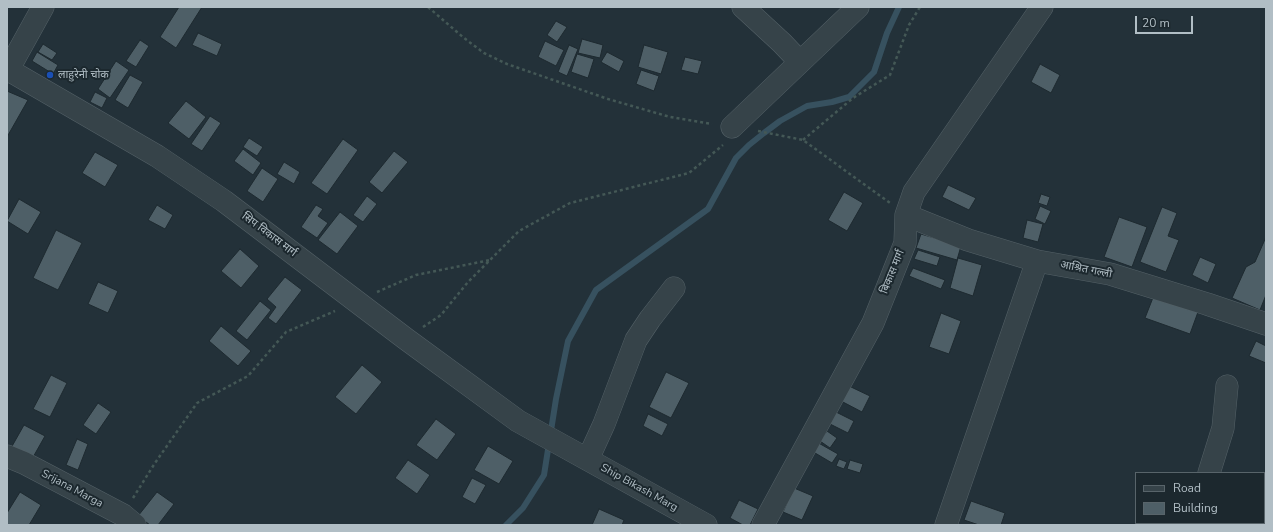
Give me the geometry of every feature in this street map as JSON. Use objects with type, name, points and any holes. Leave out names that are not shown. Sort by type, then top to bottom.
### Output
[{"type":"street","points":[[8,70],[43,7]]},
{"type":"street","points":[[743,7],[800,62]]},
{"type":"street","points":[[729,135],[800,62],[858,7]]},
{"type":"street","name":"बिकास मार्ग","points":[[763,525],[873,323],[905,243],[906,215],[914,192],[1042,7]]},
{"type":"street","name":"सिप विकास मार्ग","points":[[8,70],[157,156],[188,176],[224,201],[406,339],[518,421]]},
{"type":"street","name":"आश्रित गल्ली","points":[[906,215],[968,240],[1037,261],[1110,274],[1266,324]]},
{"type":"street","points":[[946,525],[1037,261]]},
{"type":"street","points":[[580,455],[604,424],[636,340],[650,318],[674,288]]},
{"type":"street","points":[[1210,472],[1223,428],[1227,386]]},
{"type":"street","name":"Ship Bikash Marg","points":[[518,421],[706,525]]},
{"type":"street","name":"Srijana Marga","points":[[7,456],[24,463],[129,520]]},
{"type":"path","points":[[428,7],[484,53],[507,64],[608,99],[729,135],[803,140],[906,215]]},
{"type":"path","points":[[803,140],[853,98],[890,75],[909,25],[920,7]]},
{"type":"path","points":[[406,339],[441,315],[468,282],[518,231],[570,203],[689,173],[729,135]]},
{"type":"path","points":[[129,520],[155,463],[197,403],[248,376],[286,332],[416,275],[490,260]]},
{"type":"building","points":[[179,7],[202,7],[176,48],[160,37]]},
{"type":"building","points":[[556,21],[567,27],[557,42],[547,35]]},
{"type":"building","points":[[198,33],[222,44],[217,56],[192,45]]},
{"type":"building","points":[[582,39],[603,45],[600,58],[578,53]]},
{"type":"building","points":[[140,40],[149,46],[136,67],[126,61]]},
{"type":"building","points":[[545,41],[564,50],[556,66],[538,57]]},
{"type":"building","points":[[43,44],[57,53],[52,60],[38,52]]},
{"type":"building","points":[[569,45],[578,49],[567,76],[558,72]]},
{"type":"building","points":[[644,45],[668,52],[661,74],[638,67]]},
{"type":"building","points":[[37,52],[58,65],[53,74],[32,61]]},
{"type":"building","points":[[607,52],[624,61],[619,72],[601,62]]},
{"type":"building","points":[[577,54],[594,59],[588,78],[571,72]]},
{"type":"building","points":[[685,57],[702,61],[698,74],[681,70]]},
{"type":"building","points":[[116,61],[129,70],[110,98],[98,89]]},
{"type":"building","points":[[1040,64],[1060,75],[1051,93],[1031,82]]},
{"type":"building","points":[[641,70],[659,76],[654,91],[636,84]]},
{"type":"building","points":[[130,75],[143,82],[128,108],[115,100]]},
{"type":"building","points":[[7,91],[28,100],[7,137]]},
{"type":"building","points":[[95,92],[107,98],[102,108],[90,102]]},
{"type":"building","points":[[186,101],[206,117],[189,139],[168,123]]},
{"type":"building","points":[[210,116],[221,123],[202,151],[191,144]]},
{"type":"building","points":[[249,138],[263,147],[257,156],[243,147]]},
{"type":"building","points":[[343,139],[358,150],[327,194],[311,183]]},
{"type":"building","points":[[243,149],[261,163],[253,175],[234,161]]},
{"type":"building","points":[[394,151],[408,162],[382,193],[369,182]]},
{"type":"building","points":[[95,152],[118,165],[105,187],[82,173]]},
{"type":"building","points":[[284,162],[300,172],[294,184],[277,174]]},
{"type":"building","points":[[262,168],[278,179],[263,202],[247,191]]},
{"type":"building","points":[[948,185],[976,198],[969,210],[942,197]]},
{"type":"building","points":[[844,192],[863,203],[847,231],[828,220]]},
{"type":"building","points":[[1041,194],[1050,197],[1047,206],[1038,203]]},
{"type":"building","points":[[367,196],[377,204],[363,222],[353,215]]},
{"type":"building","points":[[19,199],[41,212],[28,234],[7,221]]},
{"type":"building","points":[[157,205],[173,215],[165,229],[148,220]]},
{"type":"building","points":[[316,205],[323,209],[318,216],[328,223],[317,238],[301,227]]},
{"type":"building","points":[[1040,206],[1051,211],[1045,224],[1035,219]]},
{"type":"building","points":[[1162,207],[1177,213],[1168,236],[1179,240],[1166,272],[1140,262]]},
{"type":"building","points":[[340,212],[358,226],[337,254],[318,240]]},
{"type":"building","points":[[1119,217],[1147,227],[1132,267],[1104,257]]},
{"type":"building","points":[[1027,220],[1043,224],[1038,242],[1023,238]]},
{"type":"building","points":[[56,230],[82,243],[58,290],[33,278]]},
{"type":"building","points":[[921,234],[961,246],[957,260],[916,248]]},
{"type":"building","points":[[1266,237],[1266,295],[1260,310],[1232,298],[1246,267],[1255,262]]},
{"type":"building","points":[[240,249],[259,266],[241,288],[221,271]]},
{"type":"building","points":[[918,250],[940,257],[937,266],[914,259]]},
{"type":"building","points":[[1200,257],[1216,264],[1208,283],[1192,275]]},
{"type":"building","points":[[958,258],[982,265],[973,296],[950,288]]},
{"type":"building","points":[[913,268],[945,280],[941,289],[909,276]]},
{"type":"building","points":[[285,277],[302,290],[276,324],[268,318],[276,307],[267,299]]},
{"type":"building","points":[[98,282],[118,291],[108,313],[88,304]]},
{"type":"building","points":[[1154,295],[1198,312],[1190,334],[1145,318]]},
{"type":"building","points":[[260,301],[271,310],[247,340],[236,331]]},
{"type":"building","points":[[941,313],[961,321],[949,354],[929,347]]},
{"type":"building","points":[[221,326],[251,351],[238,366],[209,341]]},
{"type":"building","points":[[1256,341],[1266,346],[1266,363],[1249,356]]},
{"type":"building","points":[[362,365],[382,382],[356,414],[335,397]]},
{"type":"building","points":[[666,372],[689,383],[671,418],[649,407]]},
{"type":"building","points":[[51,375],[67,383],[50,417],[33,409]]},
{"type":"building","points":[[849,386],[870,396],[862,412],[841,401]]},
{"type":"building","points":[[98,403],[111,412],[96,434],[83,425]]},
{"type":"building","points":[[832,410],[854,421],[848,433],[826,422]]},
{"type":"building","points":[[648,414],[668,424],[662,436],[643,426]]},
{"type":"building","points":[[436,419],[456,434],[437,460],[416,445]]},
{"type":"building","points":[[24,425],[45,436],[32,459],[11,448]]},
{"type":"building","points":[[827,431],[837,438],[830,448],[820,441]]},
{"type":"building","points":[[77,439],[88,444],[78,470],[66,465]]},
{"type":"building","points":[[815,441],[838,454],[832,463],[810,450]]},
{"type":"building","points":[[488,446],[513,461],[499,484],[474,470]]},
{"type":"building","points":[[839,459],[847,462],[844,469],[836,466]]},
{"type":"building","points":[[408,460],[430,475],[417,494],[395,478]]},
{"type":"building","points":[[850,460],[863,464],[860,473],[847,469]]},
{"type":"building","points":[[472,478],[486,485],[475,504],[462,497]]},
{"type":"building","points":[[794,488],[813,496],[802,520],[783,512]]},
{"type":"building","points":[[20,492],[41,505],[29,525],[7,525],[7,513]]},
{"type":"building","points":[[157,492],[174,504],[158,525],[150,525],[138,516]]},
{"type":"building","points":[[739,500],[758,509],[750,525],[743,525],[730,518]]},
{"type":"building","points":[[971,501],[1005,513],[1001,525],[979,525],[964,520]]},
{"type":"building","points":[[599,509],[624,520],[622,525],[592,525]]},
{"type":"waterway","points":[[506,525],[523,508],[544,475],[556,399],[568,341],[596,290],[708,209],[736,158],[764,133],[780,121],[807,106],[832,102],[849,97],[874,72],[887,33],[899,7]]},
{"type":"place","name":"लाहुरेनी चोक","points":[[50,75]]}]
